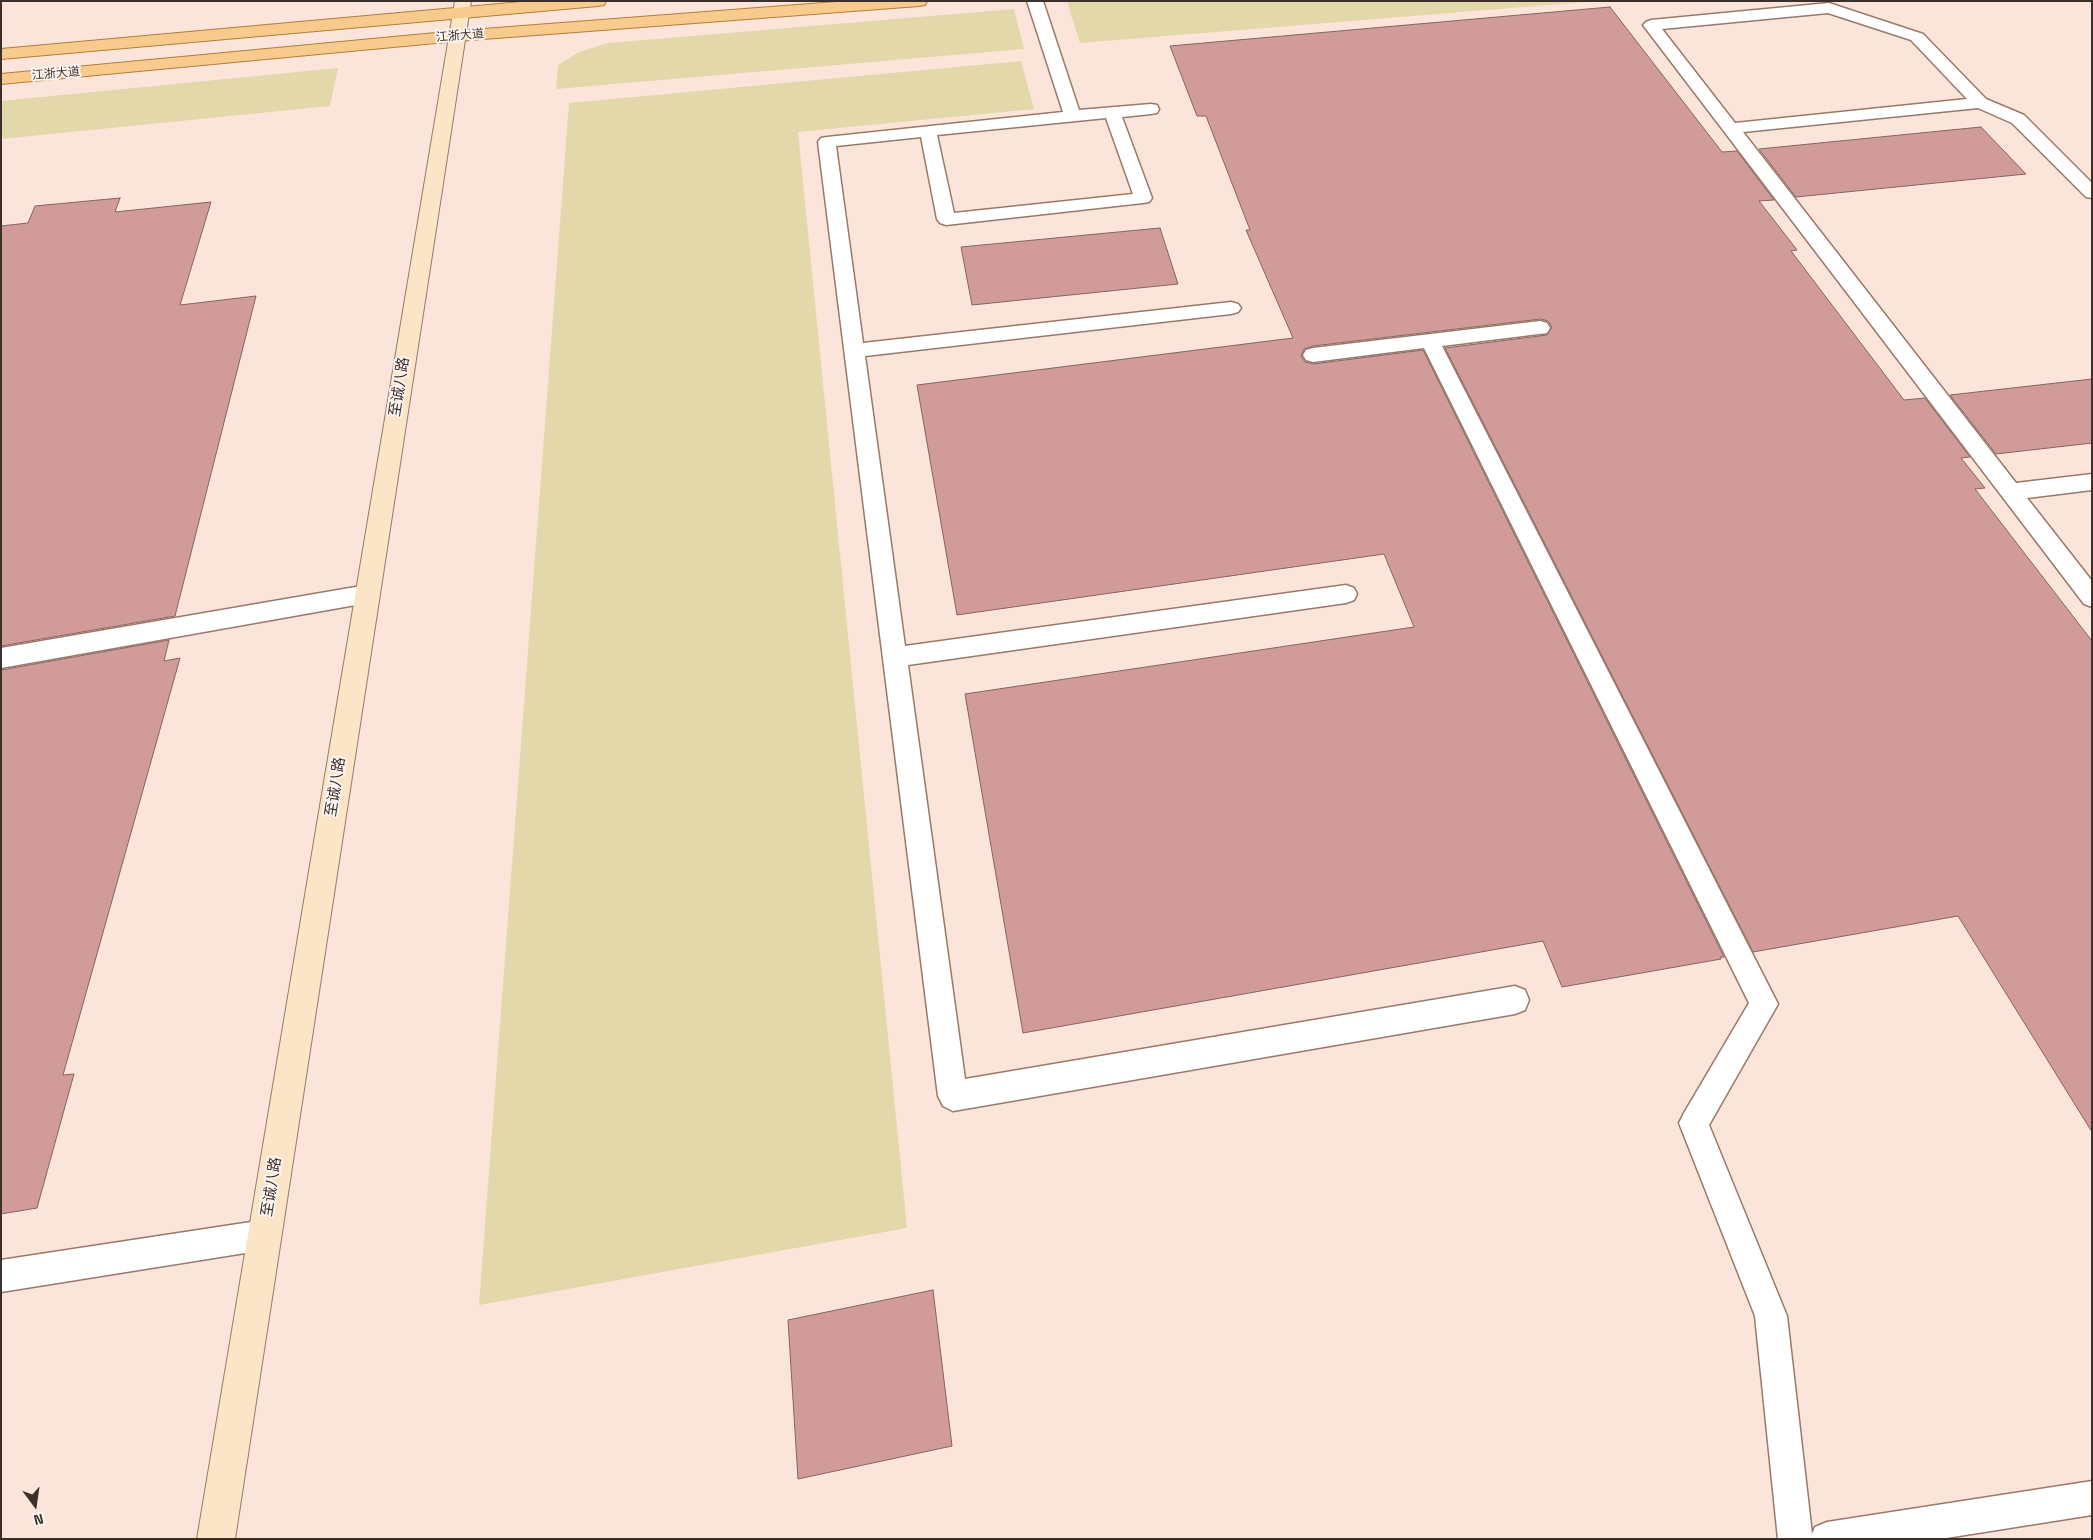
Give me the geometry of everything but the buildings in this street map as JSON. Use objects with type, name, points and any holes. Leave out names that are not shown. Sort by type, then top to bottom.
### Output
[{"type":"main road","name":"江浙大道","points":[[1,54],[460,16],[598,1]]},
{"type":"main road","name":"江浙大道","points":[[1,79],[460,16],[918,1]]},
{"type":"main road","name":"至诚八路","points":[[216,1539],[460,16]]},
{"type":"lane","points":[[1035,1],[1073,116]]},
{"type":"lane","points":[[1758,1],[1770,14]]},
{"type":"lane","points":[[2092,193],[2018,119],[1980,104],[1917,37],[1829,8],[1651,25],[2092,598]]},
{"type":"lane","points":[[1730,128],[1980,104]]},
{"type":"lane","points":[[1150,109],[827,142],[953,1096],[1515,1000]]},
{"type":"lane","points":[[928,131],[946,219],[1143,198],[1112,112]]},
{"type":"lane","points":[[854,351],[1231,308]]},
{"type":"lane","points":[[1313,354],[1540,328]]},
{"type":"lane","points":[[1430,341],[1764,1004],[1694,1124],[1772,1316],[1795,1539]]},
{"type":"lane","points":[[2010,492],[2092,482]]},
{"type":"lane","points":[[1,658],[367,594]]},
{"type":"lane","points":[[895,657],[1346,594]]},
{"type":"lane","points":[[1,1276],[264,1235]]},
{"type":"lane","points":[[1827,1539],[2092,1498]]},
{"type":"shaded area","points":[[1067,1],[1598,1],[1080,43]]},
{"type":"shaded area","points":[[1014,9],[1024,49],[556,89],[558,65],[579,52],[608,43]]},
{"type":"shaded area","points":[[1021,61],[1034,109],[798,132],[907,1228],[479,1305],[569,103]]},
{"type":"shaded area","points":[[338,68],[330,106],[1,139],[1,101]]}]
